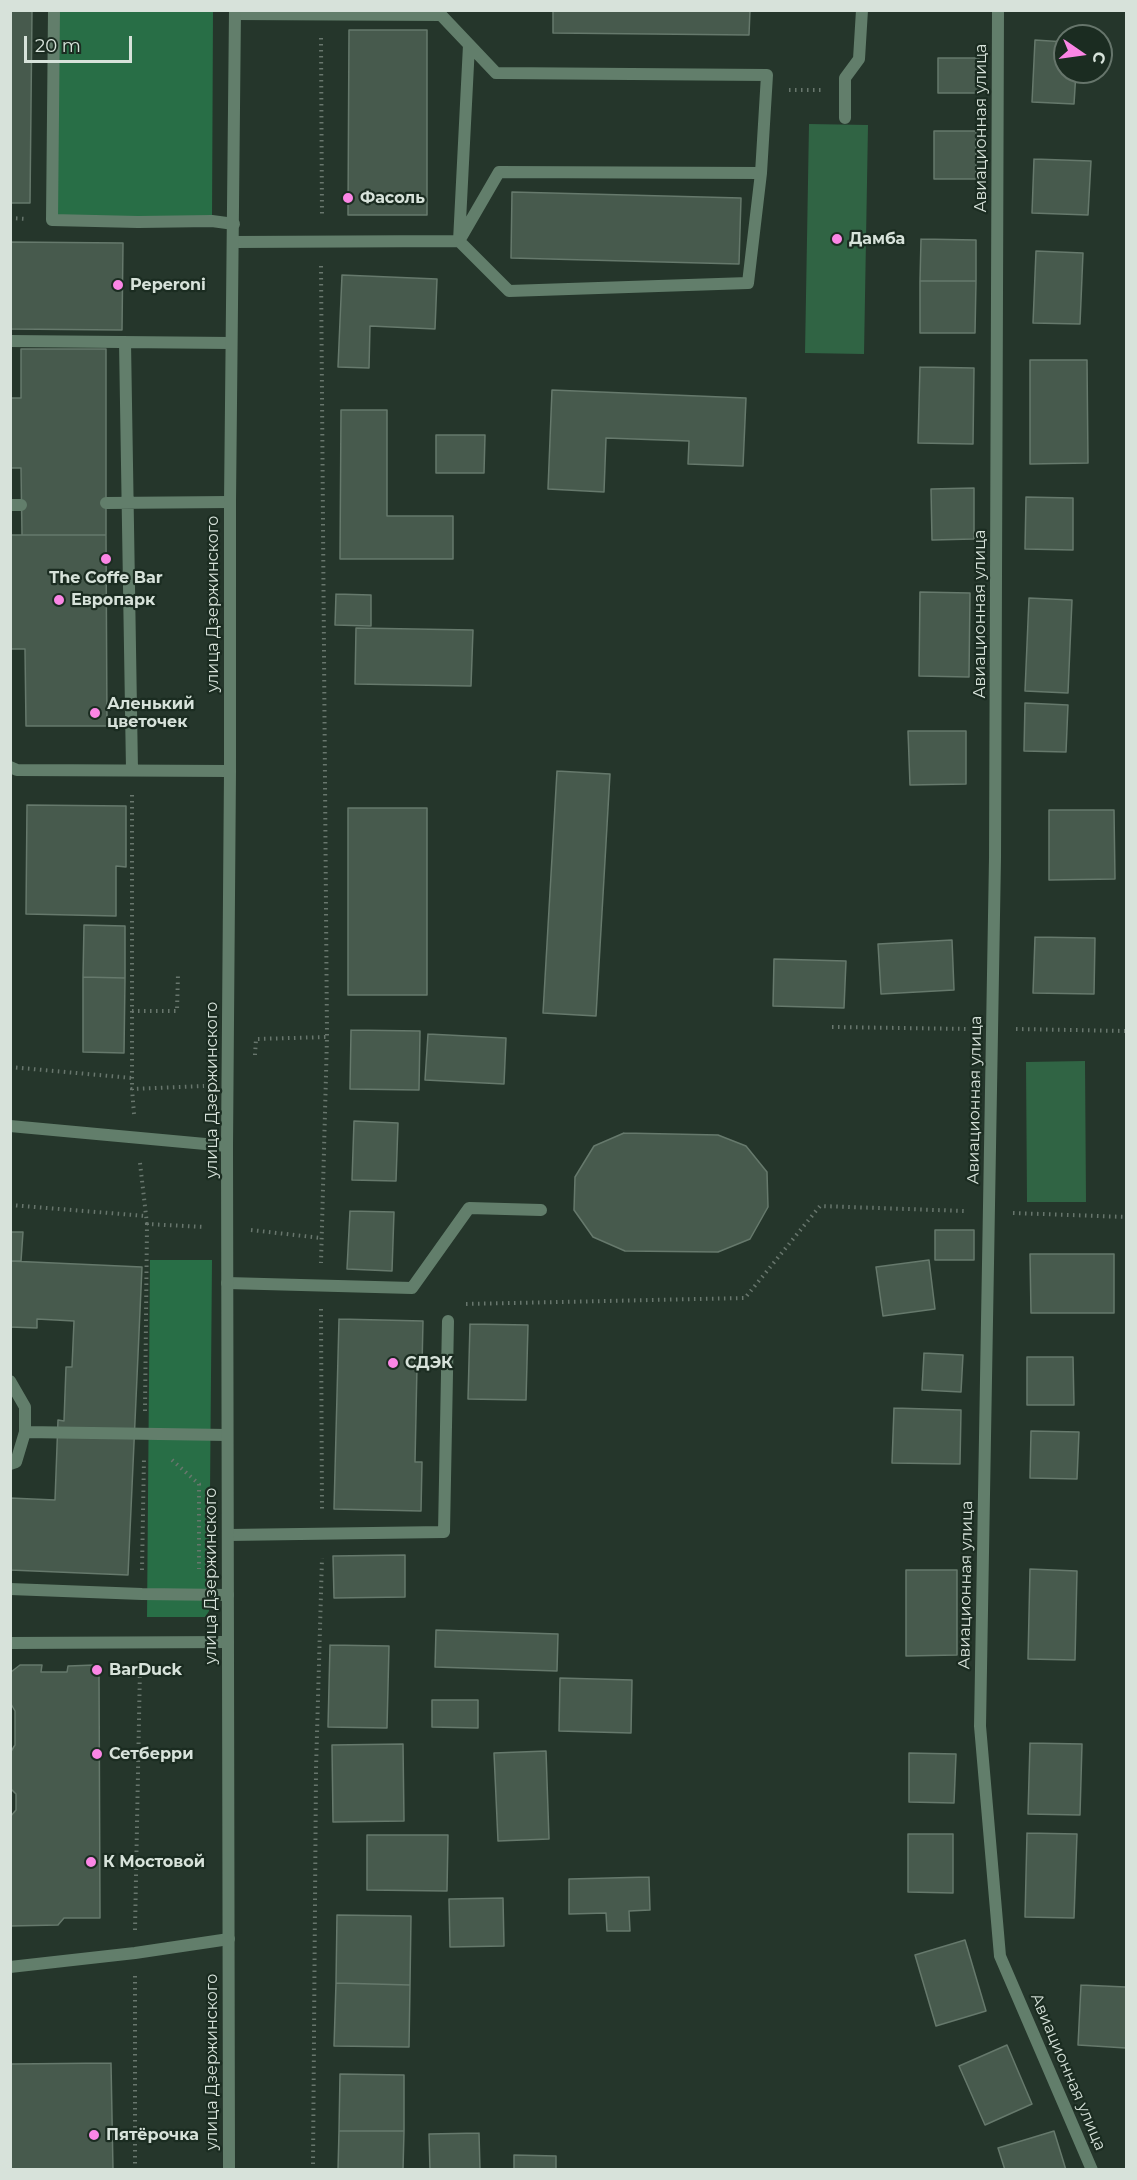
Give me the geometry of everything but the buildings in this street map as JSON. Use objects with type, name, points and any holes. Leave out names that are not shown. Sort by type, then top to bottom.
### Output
[{"type":"street","points":[[54,10],[52,220],[212,221],[234,224]]},
{"type":"street","points":[[844,118],[845,78],[859,59],[862,10]]},
{"type":"street","name":"Авиационная улица","points":[[998,10],[995,858],[980,1726],[1000,1956],[1092,2169]]},
{"type":"street","points":[[233,242],[459,241],[509,291],[748,283],[761,173],[767,75],[496,73],[441,15],[235,13]]},
{"type":"street","name":"улица Дзержинского","points":[[229,2169],[227,1146],[235,13]]},
{"type":"street","points":[[459,241],[469,45]]},
{"type":"street","points":[[459,241],[499,172],[761,173]]},
{"type":"street","points":[[10,341],[231,343]]},
{"type":"street","points":[[125,342],[132,770]]},
{"type":"street","points":[[106,503],[230,502]]},
{"type":"street","points":[[10,767],[17,770],[230,771]]},
{"type":"street","points":[[10,1126],[227,1146]]},
{"type":"street","points":[[227,1283],[412,1288],[469,1208],[541,1210]]},
{"type":"street","points":[[228,1535],[444,1532],[448,1321]]},
{"type":"street","points":[[10,1381],[25,1407],[25,1432],[16,1462],[10,1464]]},
{"type":"street","points":[[25,1432],[227,1436]]},
{"type":"street","points":[[10,1588],[142,1594],[228,1594]]},
{"type":"street","points":[[10,1643],[228,1642]]},
{"type":"street","points":[[10,1967],[135,1953],[229,1939]]},
{"type":"path","points":[[321,15],[327,1037]]},
{"type":"path","points":[[766,89],[845,91]]},
{"type":"path","points":[[132,770],[132,1089]]},
{"type":"path","points":[[132,1011],[177,1011],[178,974]]},
{"type":"path","points":[[10,1066],[132,1078]]},
{"type":"path","points":[[10,1205],[146,1216]]},
{"type":"path","points":[[461,1304],[745,1298],[820,1206],[1126,1217]]},
{"type":"path","points":[[313,2169],[316,1768],[322,1533],[321,1238]]},
{"type":"path","points":[[145,1435],[199,1484],[199,1594]]},
{"type":"green space","points":[[54,11],[213,11],[212,221],[52,220]]},
{"type":"green space","name":"Дамба","points":[[809,124],[868,125],[864,354],[805,353]]},
{"type":"green space","points":[[1085,1061],[1086,1202],[1027,1202],[1026,1062]]},
{"type":"green space","points":[[150,1260],[212,1260],[209,1611],[205,1617],[147,1617]]},
{"type":"place","name":"Фасоль","points":[[348,198]]},
{"type":"place","name":"Дамба","points":[[837,239]]},
{"type":"place","name":"Peperoni","points":[[118,285]]},
{"type":"place","name":"The Coffe Bar","points":[[106,559]]},
{"type":"place","name":"Европарк","points":[[59,600]]},
{"type":"place","name":"Аленький цветочек","points":[[95,713]]},
{"type":"place","name":"СДЭК","points":[[393,1363]]},
{"type":"place","name":"BarDuck","points":[[97,1670]]},
{"type":"place","name":"Сетберри","points":[[97,1754]]},
{"type":"place","name":"К Мостовой","points":[[91,1862]]},
{"type":"place","name":"Пятёрочка","points":[[94,2135]]}]
